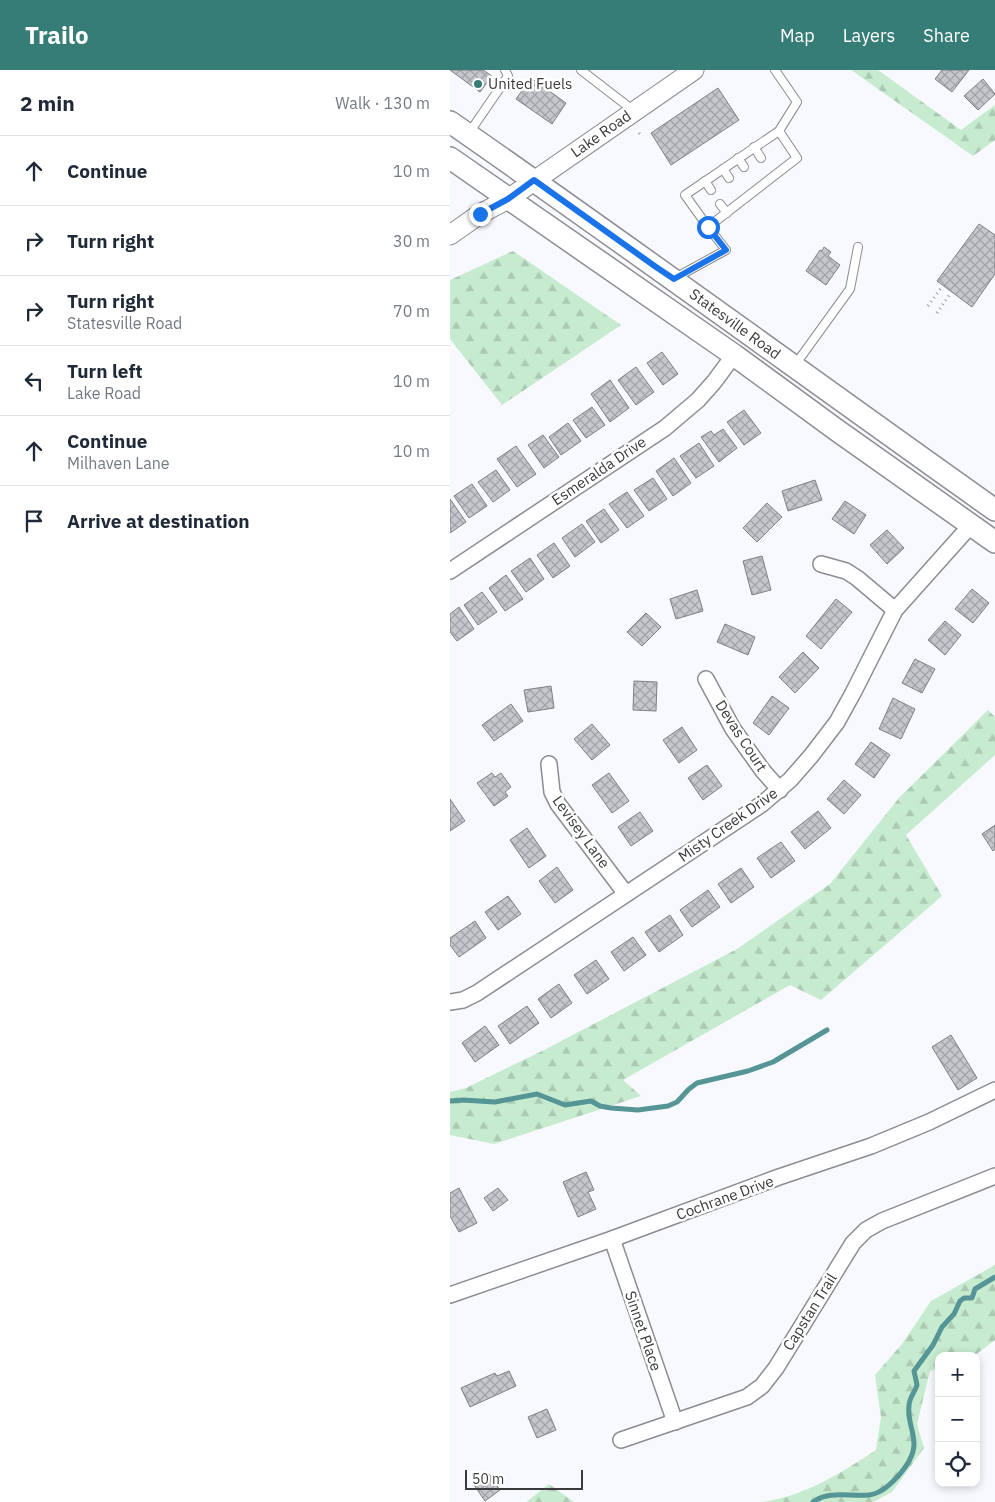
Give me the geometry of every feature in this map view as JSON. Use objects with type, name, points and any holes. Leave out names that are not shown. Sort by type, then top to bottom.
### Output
[{"type":"main road","name":"Statesville Road","points":[[450,122],[674,279],[995,510]]},
{"type":"main road","name":"Statesville Road","points":[[450,158],[734,355],[995,542]]},
{"type":"street","name":"Lake Road","points":[[450,235],[480,214],[508,199],[694,70]]},
{"type":"street","name":"Esmeralda Drive","points":[[450,571],[665,428],[698,400],[734,355]]},
{"type":"street","name":"Misty Creek Drive","points":[[450,1002],[464,1000],[477,993],[754,810],[780,790],[811,756],[837,722],[895,610],[971,525]]},
{"type":"street","points":[[821,564],[846,572],[857,578],[895,610]]},
{"type":"street","name":"Devas Court","points":[[706,679],[733,728],[763,771],[780,790]]},
{"type":"street","name":"Levisey Lane","points":[[549,764],[552,792],[558,804],[626,894]]},
{"type":"street","name":"Cochrane Drive","points":[[450,1295],[871,1146],[929,1122],[995,1090]]},
{"type":"street","name":"Capstan Trail","points":[[621,1440],[747,1396],[762,1386],[776,1368],[852,1243],[866,1230],[882,1221],[995,1176]]},
{"type":"street","name":"Sinnet Place","points":[[612,1239],[675,1422]]},
{"type":"lane","points":[[468,134],[508,76],[505,70]]},
{"type":"lane","points":[[581,70],[634,111]]},
{"type":"lane","points":[[674,279],[726,250],[686,195],[779,131],[797,102],[776,70]]},
{"type":"lane","points":[[708,227],[727,213],[742,196],[756,185],[797,158],[779,131]]},
{"type":"lane","points":[[754,147],[761,158]]},
{"type":"lane","points":[[738,158],[744,167]]},
{"type":"lane","points":[[723,169],[729,178]]},
{"type":"lane","points":[[705,181],[711,190]]},
{"type":"lane","points":[[720,204],[727,213]]},
{"type":"lane","points":[[794,367],[850,289],[858,247]]},
{"type":"path","points":[[928,306],[941,288]]},
{"type":"path","points":[[937,313],[950,294]]},
{"type":"green space","points":[[851,70],[878,70],[961,130],[995,105],[995,140],[973,156]]},
{"type":"green space","points":[[513,251],[621,325],[502,405],[450,339],[450,280]]},
{"type":"green space","points":[[988,710],[995,717],[995,755],[906,835],[942,896],[821,1000],[790,985],[623,1080],[641,1096],[494,1144],[450,1135],[450,1092],[466,1088],[544,1050],[737,949],[830,884],[899,798]]},
{"type":"green space","points":[[995,1265],[995,1340],[979,1352],[935,1352],[935,1369],[930,1371],[917,1424],[924,1448],[892,1492],[873,1502],[762,1502],[793,1495],[808,1489],[836,1475],[876,1450],[881,1417],[875,1375],[902,1344],[931,1301]]},
{"type":"green space","points":[[549,1484],[574,1502],[526,1502]]},
{"type":"building","name":"United Fuels","points":[[450,70],[483,70],[492,76],[480,92]]},
{"type":"building","points":[[942,70],[969,70],[952,92],[935,79]]},
{"type":"building","points":[[531,78],[566,103],[552,124],[516,99]]},
{"type":"building","points":[[983,79],[995,94],[978,110],[964,96]]},
{"type":"building","points":[[718,88],[739,120],[671,165],[651,133]]},
{"type":"building","points":[[979,224],[995,235],[995,274],[972,307],[937,281]]},
{"type":"building","points":[[824,247],[831,252],[828,256],[840,265],[826,285],[806,271]]},
{"type":"building","points":[[662,352],[678,374],[663,385],[647,363]]},
{"type":"building","points":[[636,367],[654,392],[636,405],[618,380]]},
{"type":"building","points":[[610,380],[629,408],[610,422],[591,394]]},
{"type":"building","points":[[592,407],[605,425],[586,438],[573,420]]},
{"type":"building","points":[[744,410],[761,433],[744,445],[727,422]]},
{"type":"building","points":[[568,423],[581,441],[561,455],[549,437]]},
{"type":"building","points":[[723,429],[737,448],[719,462],[701,437],[711,431],[714,435]]},
{"type":"building","points":[[543,435],[559,457],[544,468],[528,445]]},
{"type":"building","points":[[699,443],[714,466],[696,478],[680,456]]},
{"type":"building","points":[[516,446],[536,474],[517,487],[497,459]]},
{"type":"building","points":[[674,458],[691,483],[673,496],[656,471]]},
{"type":"building","points":[[496,470],[510,490],[493,502],[478,482]]},
{"type":"building","points":[[653,478],[667,499],[649,511],[634,490]]},
{"type":"building","points":[[815,480],[822,500],[788,511],[782,491]]},
{"type":"building","points":[[472,484],[487,506],[469,518],[454,496]]},
{"type":"building","points":[[627,492],[644,516],[627,528],[609,504]]},
{"type":"building","points":[[450,499],[466,522],[450,533]]},
{"type":"building","points":[[845,501],[866,515],[854,534],[832,519]]},
{"type":"building","points":[[767,503],[782,517],[757,542],[743,528]]},
{"type":"building","points":[[604,509],[619,530],[601,543],[586,521]]},
{"type":"building","points":[[582,524],[595,542],[575,557],[562,538]]},
{"type":"building","points":[[887,530],[904,548],[887,564],[870,545]]},
{"type":"building","points":[[554,543],[570,566],[553,578],[537,555]]},
{"type":"building","points":[[762,556],[771,590],[752,595],[743,561]]},
{"type":"building","points":[[530,558],[544,579],[526,592],[511,571]]},
{"type":"building","points":[[506,575],[523,599],[505,611],[489,588]]},
{"type":"building","points":[[972,589],[989,603],[973,623],[955,609]]},
{"type":"building","points":[[697,590],[703,611],[676,619],[670,599]]},
{"type":"building","points":[[482,592],[497,612],[478,625],[464,605]]},
{"type":"building","points":[[836,599],[852,612],[821,649],[806,636]]},
{"type":"building","points":[[459,607],[474,629],[457,641],[450,632],[450,614]]},
{"type":"building","points":[[646,613],[661,627],[642,646],[627,632]]},
{"type":"building","points":[[945,621],[961,635],[945,655],[928,640]]},
{"type":"building","points":[[725,624],[755,637],[748,655],[717,642]]},
{"type":"building","points":[[803,652],[819,668],[795,693],[779,677]]},
{"type":"building","points":[[915,659],[935,669],[922,693],[902,683]]},
{"type":"building","points":[[634,681],[657,682],[656,711],[633,710]]},
{"type":"building","points":[[551,686],[554,708],[528,712],[524,690]]},
{"type":"building","points":[[772,696],[789,708],[769,735],[753,723]]},
{"type":"building","points":[[893,698],[915,709],[901,739],[879,729]]},
{"type":"building","points":[[511,704],[523,721],[494,741],[482,725]]},
{"type":"building","points":[[592,724],[610,745],[592,760],[574,739]]},
{"type":"building","points":[[682,727],[697,750],[679,763],[663,740]]},
{"type":"building","points":[[871,742],[890,755],[874,778],[855,764]]},
{"type":"building","points":[[707,765],[722,786],[703,800],[688,778]]},
{"type":"building","points":[[492,773],[495,777],[501,773],[511,787],[505,792],[508,796],[494,806],[477,783]]},
{"type":"building","points":[[609,773],[629,801],[612,813],[592,785]]},
{"type":"building","points":[[844,780],[861,795],[844,814],[827,799]]},
{"type":"building","points":[[450,799],[465,821],[450,831]]},
{"type":"building","points":[[818,811],[831,828],[805,849],[791,832]]},
{"type":"building","points":[[640,812],[653,831],[631,846],[618,827]]},
{"type":"building","points":[[995,825],[995,849],[993,851],[982,834]]},
{"type":"building","points":[[527,828],[546,856],[529,868],[510,840]]},
{"type":"building","points":[[781,842],[795,861],[771,878],[757,858]]},
{"type":"building","points":[[557,867],[573,890],[555,903],[539,881]]},
{"type":"building","points":[[741,868],[754,887],[731,903],[718,884]]},
{"type":"building","points":[[708,890],[720,907],[692,927],[680,910]]},
{"type":"building","points":[[508,896],[521,914],[498,930],[485,912]]},
{"type":"building","points":[[670,915],[683,935],[659,952],[645,932]]},
{"type":"building","points":[[475,921],[486,938],[459,957],[450,945],[450,938]]},
{"type":"building","points":[[633,937],[646,955],[624,971],[611,952]]},
{"type":"building","points":[[596,960],[609,979],[587,994],[574,975]]},
{"type":"building","points":[[559,984],[572,1003],[551,1018],[538,999]]},
{"type":"building","points":[[527,1006],[539,1023],[510,1044],[498,1026]]},
{"type":"building","points":[[485,1026],[499,1045],[475,1062],[462,1043]]},
{"type":"building","points":[[951,1035],[977,1078],[958,1090],[932,1047]]},
{"type":"building","points":[[586,1172],[594,1190],[588,1192],[596,1209],[578,1217],[563,1182]]},
{"type":"building","points":[[459,1188],[477,1223],[459,1232],[450,1216],[450,1193]]},
{"type":"building","points":[[498,1188],[508,1200],[493,1211],[484,1198]]},
{"type":"building","points":[[509,1371],[516,1386],[470,1407],[461,1388],[495,1373],[497,1376]]},
{"type":"building","points":[[547,1409],[556,1430],[537,1438],[528,1417]]},
{"type":"building","points":[[489,1474],[500,1490],[485,1501],[474,1485]]},
{"type":"waterway","points":[[450,1101],[495,1102],[537,1094],[565,1105],[591,1101],[600,1106],[638,1110],[668,1106],[677,1102],[697,1083],[748,1071],[773,1062],[827,1030]]},
{"type":"waterway","points":[[813,1502],[826,1496],[869,1495],[876,1493],[891,1483],[905,1468],[910,1460],[914,1444],[909,1411],[910,1400],[917,1385],[914,1371],[933,1345],[942,1327],[954,1314],[960,1301],[964,1298],[972,1298],[975,1289],[995,1277]]},
{"type":"place","name":"United Fuels","points":[[478,84]]},
{"type":"route","points":[[480,214],[508,199],[534,180],[674,279],[726,250],[708,227]]}]
